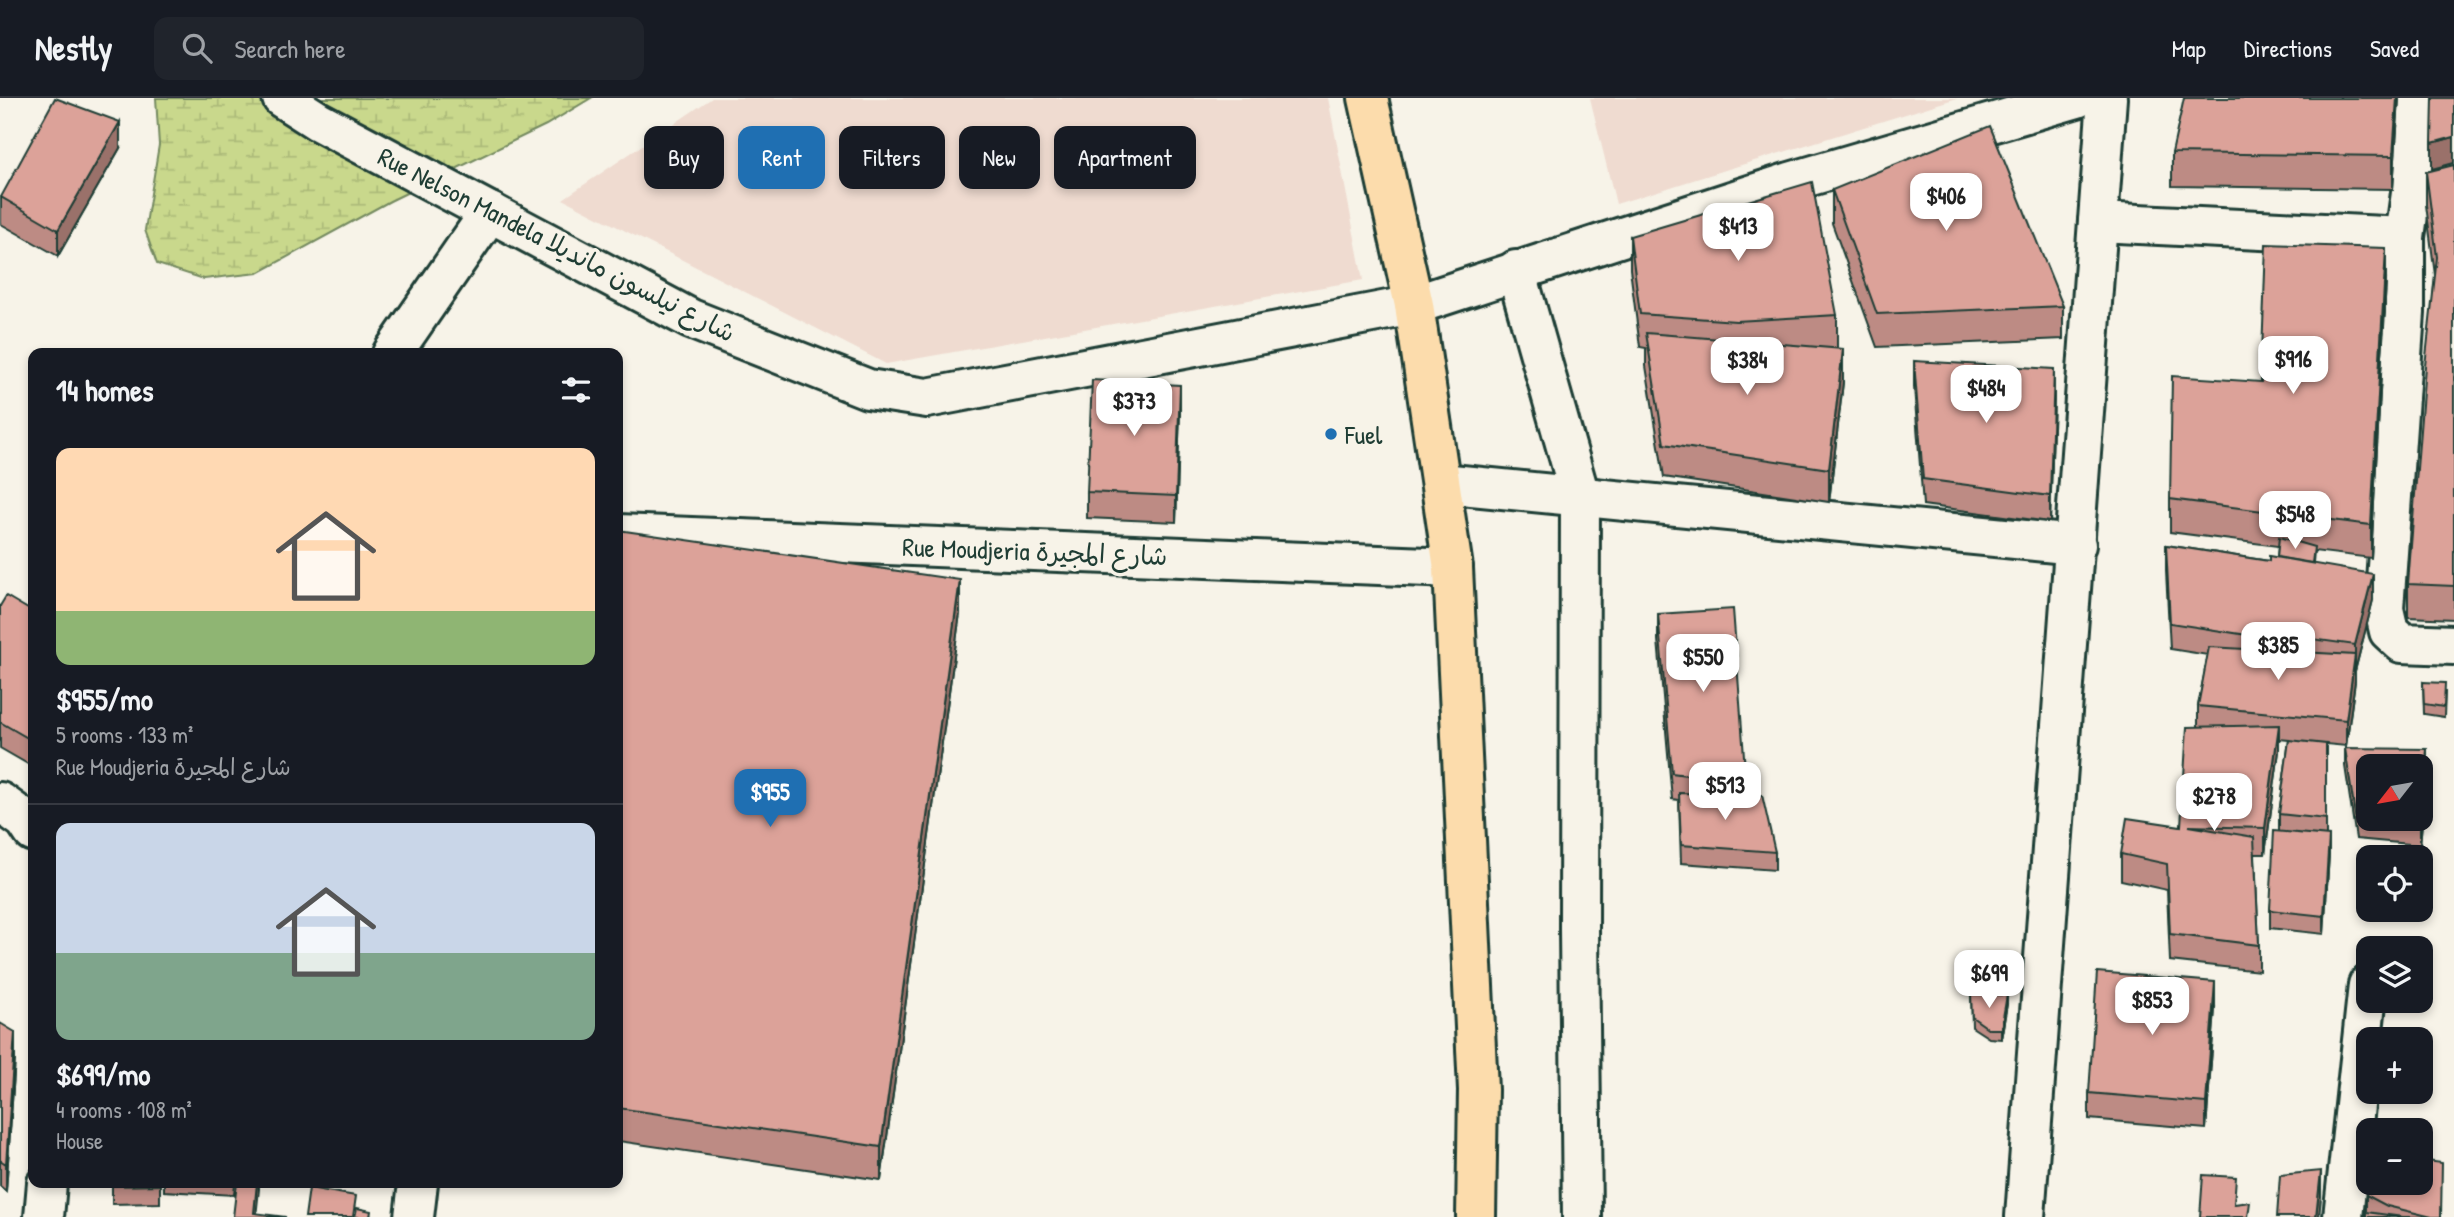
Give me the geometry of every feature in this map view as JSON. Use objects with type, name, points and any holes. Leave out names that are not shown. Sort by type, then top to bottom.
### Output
[{"type":"main road","points":[[1368,98],[1414,305],[1453,568],[1478,1090],[1476,1217]]},
{"type":"street","name":"Rue Nelson Mandela شارع نيلسون مانديلا","points":[[282,98],[318,121],[691,319],[869,389],[927,398],[1414,305],[1790,182],[2077,98]]},
{"type":"street","points":[[2025,1217],[2107,98]]},
{"type":"street","points":[[2415,98],[2427,189],[2405,237],[2404,313],[2384,609],[2389,631],[2402,643],[2454,645]]},
{"type":"street","points":[[396,348],[490,212]]},
{"type":"street","points":[[2098,222],[2405,237]]},
{"type":"street","points":[[1516,270],[1580,496],[1579,929],[1582,1217]]},
{"type":"street","points":[[1441,483],[2076,545]]},
{"type":"street","name":"Rue Moudjeria شارع المجيرة","points":[[623,534],[1453,568]]},
{"type":"street","points":[[0,802],[28,824]]},
{"type":"street","points":[[2343,1217],[2365,1013]]},
{"type":"street","points":[[44,1217],[47,1188]]},
{"type":"street","points":[[414,1217],[417,1188]]},
{"type":"shaded area","points":[[712,98],[1328,98],[1363,280],[886,364],[563,199],[644,144],[644,189],[724,189],[724,126],[671,126]]},
{"type":"shaded area","points":[[1590,98],[1957,98],[1616,204]]},
{"type":"green space","points":[[156,98],[591,98],[546,125],[390,201],[258,273],[204,279],[157,264],[145,230],[159,145]]},
{"type":"building","points":[[55,98],[120,122],[58,230],[1,197]]},
{"type":"building","points":[[2184,98],[2397,98],[2393,156],[2172,153]]},
{"type":"building","points":[[2433,98],[2454,98],[2454,137],[2432,143]]},
{"type":"building","points":[[1990,126],[2063,306],[1877,314],[1832,190]]},
{"type":"building","points":[[2454,165],[2454,586],[2408,584],[2425,366],[2437,257],[2426,172]]},
{"type":"building","points":[[1812,182],[1837,315],[1736,321],[1640,314],[1630,236]]},
{"type":"building","points":[[2266,244],[2386,248],[2371,525],[2170,499],[2172,376],[2261,382]]},
{"type":"building","points":[[1646,333],[1843,349],[1829,469],[1664,444]]},
{"type":"building","points":[[1914,361],[2054,369],[2050,496],[1923,479]]},
{"type":"building","points":[[1092,380],[1180,385],[1176,496],[1087,492]]},
{"type":"building","points":[[623,531],[960,580],[881,1147],[623,1109]]},
{"type":"building","points":[[2279,537],[2314,547],[2312,563],[2277,557]]},
{"type":"building","points":[[2166,545],[2269,561],[2269,556],[2373,574],[2355,645],[2261,632],[2260,637],[2170,623]]},
{"type":"building","points":[[6,596],[28,609],[28,738],[0,722],[0,606]]},
{"type":"building","points":[[1733,609],[1746,783],[1672,773],[1658,614]]},
{"type":"building","points":[[2209,647],[2355,655],[2346,720],[2198,706]]},
{"type":"building","points":[[2423,682],[2445,683],[2444,707],[2424,704]]},
{"type":"building","points":[[2279,725],[2265,828],[2189,826],[2254,837],[2259,945],[2170,934],[2167,864],[2121,854],[2127,818],[2181,826],[2187,727]]},
{"type":"building","points":[[2289,740],[2326,744],[2326,819],[2279,814]]},
{"type":"building","points":[[2345,748],[2427,749],[2427,754],[2356,754],[2356,821]]},
{"type":"building","points":[[1679,793],[1762,795],[1775,852],[1681,845]]},
{"type":"building","points":[[2274,831],[2329,836],[2324,916],[2270,910]]},
{"type":"building","points":[[2097,972],[2215,982],[2206,1103],[2089,1093]]},
{"type":"building","points":[[1971,994],[2007,995],[2001,1029],[1989,1029],[1972,1017]]},
{"type":"building","points":[[0,1023],[15,1032],[6,1164],[0,1160]]},
{"type":"building","points":[[2433,1162],[2442,1163],[2441,1217],[2387,1206],[2366,1195],[2433,1195]]},
{"type":"building","points":[[2321,1171],[2316,1217],[2277,1217],[2280,1175]]},
{"type":"building","points":[[2203,1175],[2236,1177],[2234,1204],[2250,1202],[2248,1217],[2200,1217]]},
{"type":"building","points":[[236,1188],[256,1188],[254,1213],[286,1217],[233,1217]]},
{"type":"building","points":[[309,1188],[356,1196],[353,1217],[305,1217]]},
{"type":"building","points":[[357,1208],[371,1211],[370,1217],[355,1217]]},
{"type":"building","points":[[2366,1212],[2403,1217],[2366,1217]]},
{"type":"place","name":"Fuel","points":[[1331,434]]}]
